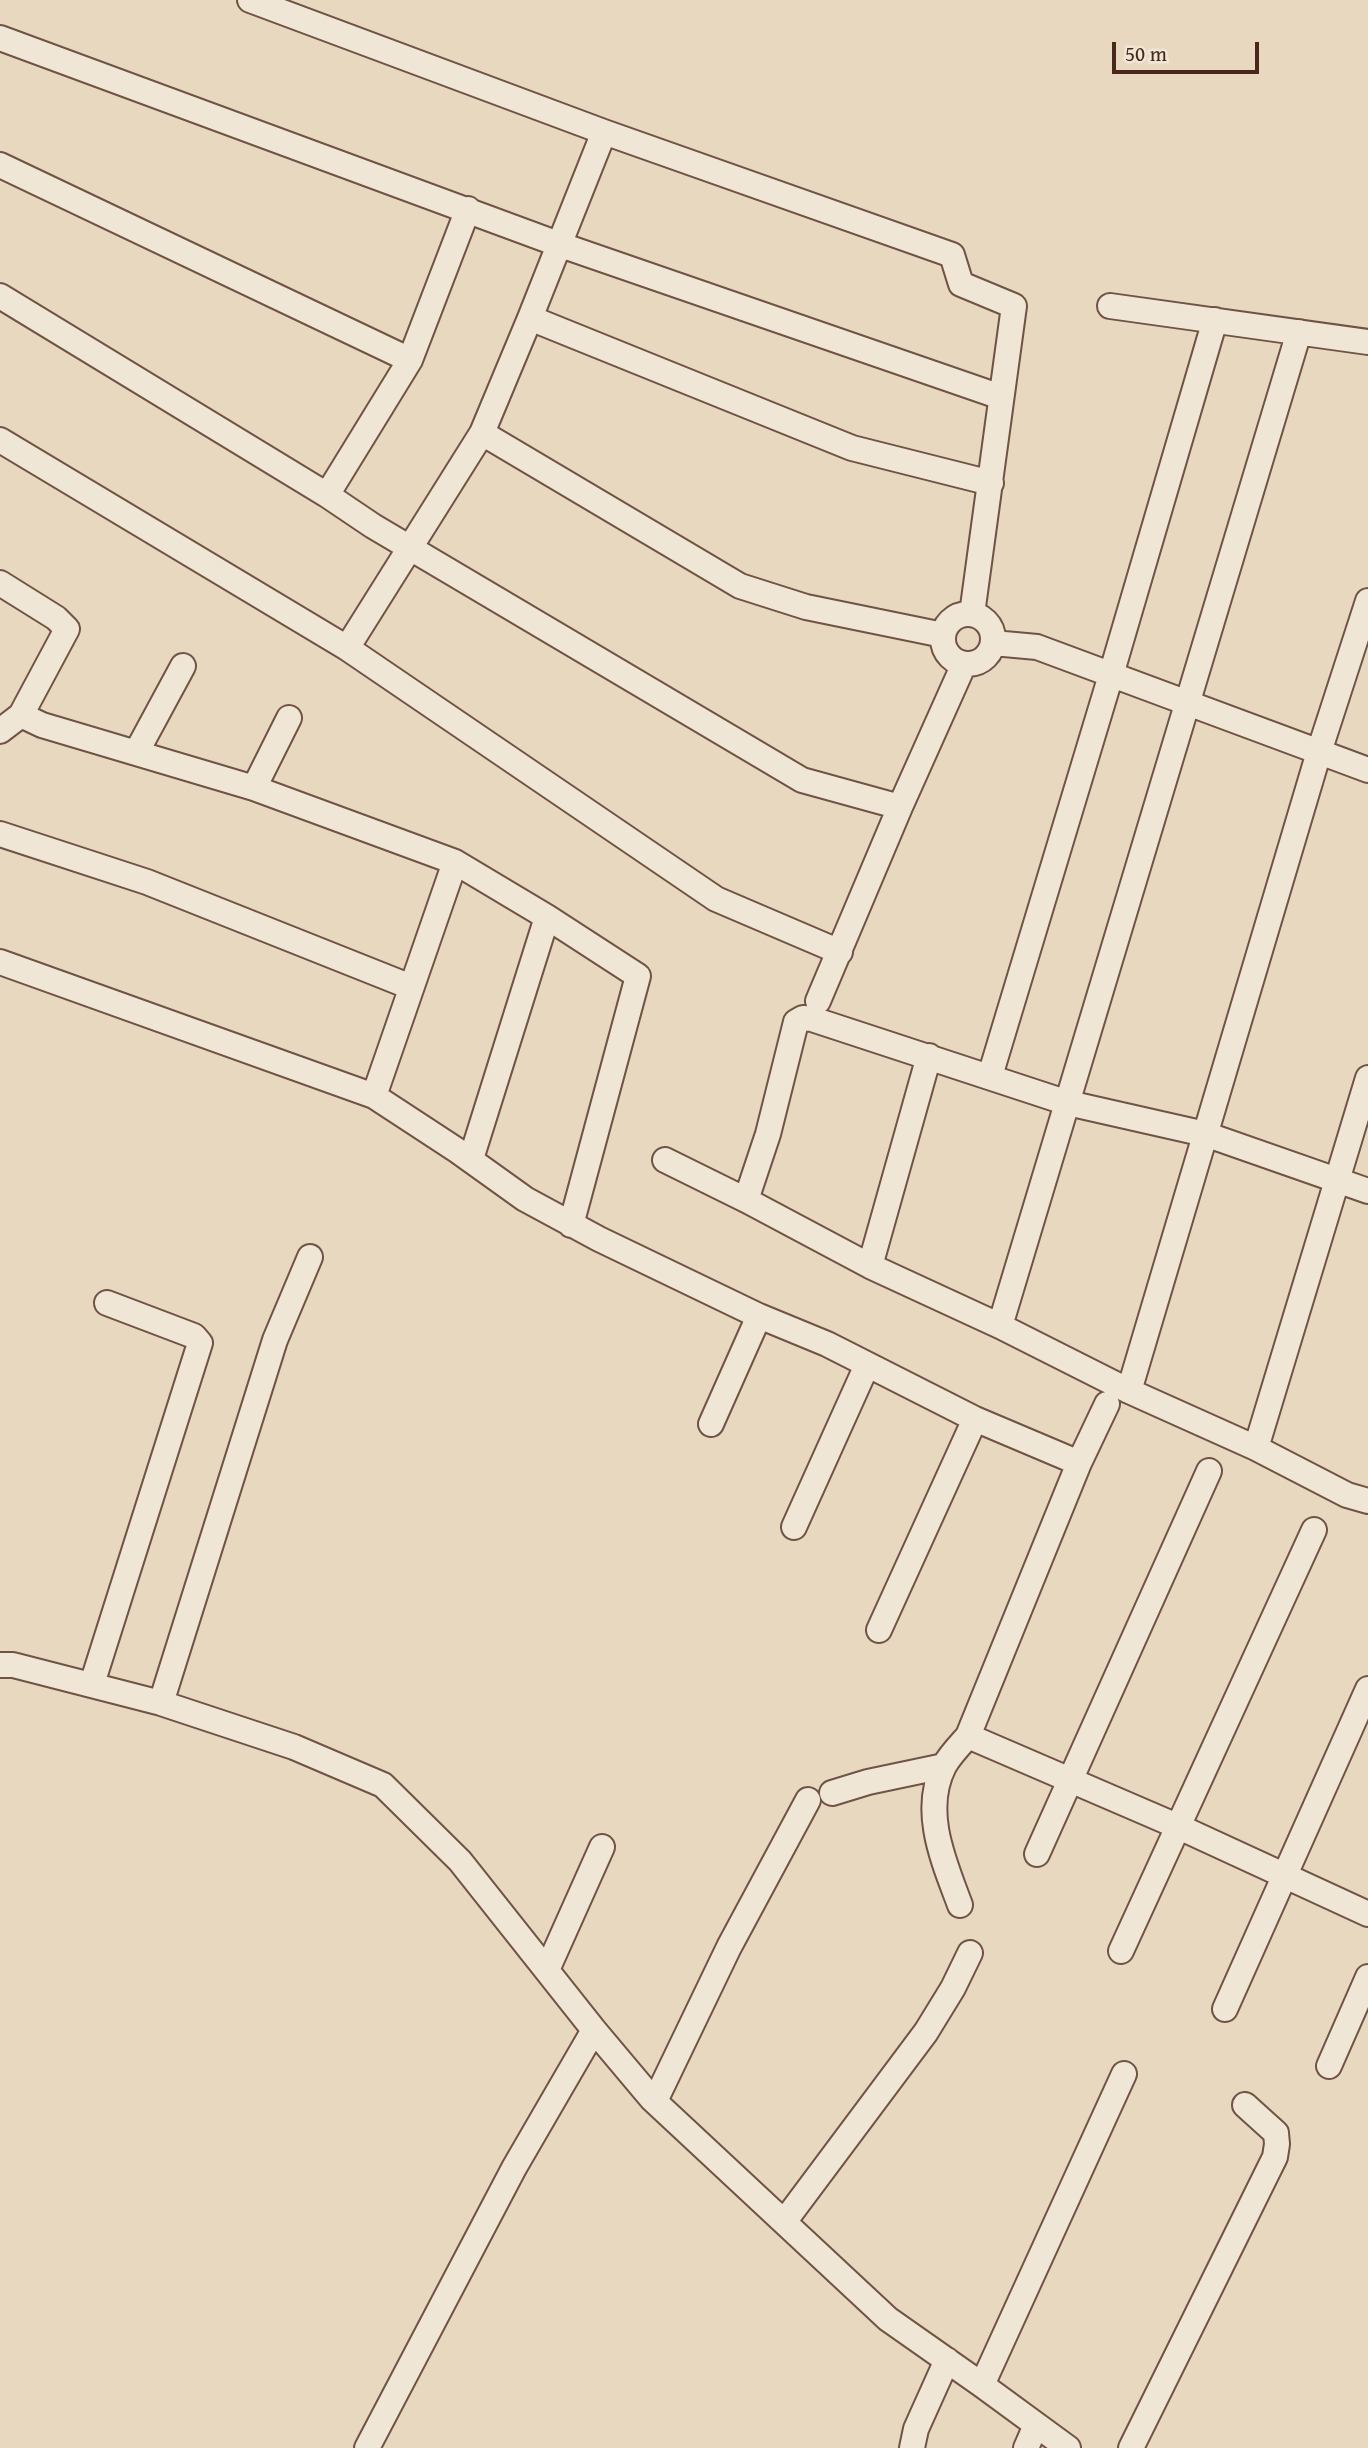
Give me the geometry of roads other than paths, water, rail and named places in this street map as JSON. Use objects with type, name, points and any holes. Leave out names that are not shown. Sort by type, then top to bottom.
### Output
[{"type":"street","points":[[250,0],[604,132],[952,255],[961,284],[1014,306],[972,614]]},
{"type":"street","points":[[0,38],[558,244],[1001,397]]},
{"type":"street","points":[[347,648],[482,433],[604,132]]},
{"type":"street","points":[[0,164],[410,360]]},
{"type":"street","points":[[327,495],[410,360],[468,209]]},
{"type":"street","points":[[0,296],[411,548],[802,780],[900,807]]},
{"type":"street","points":[[1111,306],[1368,342]]},
{"type":"street","points":[[530,318],[852,447],[991,483]]},
{"type":"street","points":[[990,1076],[1215,320]]},
{"type":"street","points":[[1000,1326],[1298,332]]},
{"type":"street","points":[[482,433],[740,586],[806,607],[943,635]]},
{"type":"street","points":[[0,440],[347,648],[716,899],[840,952]]},
{"type":"street","points":[[0,583],[56,618],[67,629],[21,715],[0,731]]},
{"type":"street","points":[[1129,1391],[1319,752],[1368,601]]},
{"type":"street","points":[[972,614],[989,624],[993,643],[982,660],[964,664],[947,654],[943,635],[946,625],[953,618],[972,614]]},
{"type":"street","points":[[993,643],[1037,647],[1368,770]]},
{"type":"street","points":[[818,1001],[964,664]]},
{"type":"street","points":[[136,753],[183,666]]},
{"type":"street","points":[[21,715],[42,725],[254,788],[455,862],[638,976],[571,1224]]},
{"type":"street","points":[[254,788],[289,719]]},
{"type":"street","points":[[0,834],[146,882],[411,987]]},
{"type":"street","points":[[374,1096],[455,862]]},
{"type":"street","points":[[471,1160],[547,917]]},
{"type":"street","points":[[0,962],[374,1096],[525,1199],[571,1224],[759,1316],[827,1344],[975,1419],[1079,1463]]},
{"type":"street","points":[[746,1200],[768,1134],[796,1022],[803,1018],[812,1018],[1068,1103],[1205,1134],[1368,1191]]},
{"type":"street","points":[[870,1266],[929,1056]]},
{"type":"street","points":[[1256,1448],[1368,1077]]},
{"type":"street","points":[[665,1160],[870,1266],[1000,1326],[1129,1391],[1256,1448],[1347,1495],[1368,1501]]},
{"type":"street","points":[[161,1703],[275,1340],[310,1257]]},
{"type":"street","points":[[92,1684],[200,1343],[194,1336],[107,1303]]},
{"type":"street","points":[[711,1424],[759,1316]]},
{"type":"street","points":[[794,1527],[867,1365]]},
{"type":"street","points":[[960,1905],[939,1848],[934,1806],[944,1766],[968,1736],[1079,1463],[1107,1404]]},
{"type":"street","points":[[879,1630],[975,1419]]},
{"type":"street","points":[[1037,1854],[1209,1471]]},
{"type":"street","points":[[1121,1951],[1314,1530]]},
{"type":"street","points":[[0,1665],[13,1665],[161,1703],[293,1747],[383,1785],[460,1861],[594,2030],[655,2101],[888,2319],[1068,2448]]},
{"type":"street","points":[[1225,2009],[1368,1689]]},
{"type":"street","points":[[968,1736],[1177,1826],[1368,1914]]},
{"type":"street","points":[[832,1793],[868,1782],[944,1766]]},
{"type":"street","points":[[655,2101],[729,1947],[808,1800]]},
{"type":"street","points":[[547,1970],[602,1847]]},
{"type":"street","points":[[784,2222],[926,2032],[954,1988],[970,1953]]},
{"type":"street","points":[[1329,2066],[1368,1977]]},
{"type":"street","points":[[367,2448],[514,2168],[594,2030]]},
{"type":"street","points":[[982,2385],[1124,2074]]},
{"type":"street","points":[[1131,2448],[1275,2157],[1276,2133],[1245,2105]]},
{"type":"street","points":[[912,2448],[916,2430],[947,2360]]},
{"type":"street","points":[[1026,2448],[1036,2425]]}]
